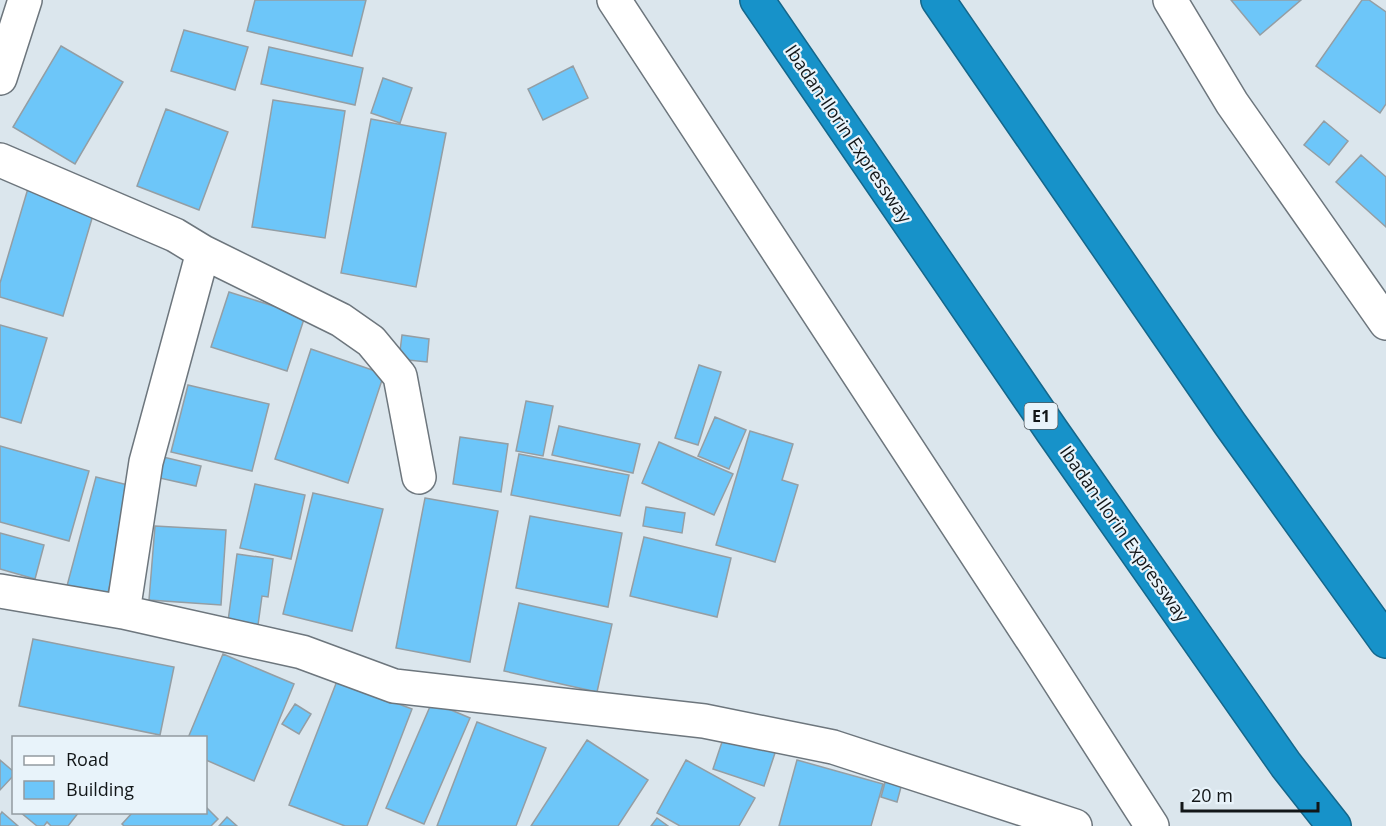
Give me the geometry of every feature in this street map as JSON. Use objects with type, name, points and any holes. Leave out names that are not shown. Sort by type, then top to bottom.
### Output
[{"type":"highway","name":"Ibadan-Ilorin Expressway","points":[[757,0],[1052,431],[1286,765],[1334,826]]},
{"type":"highway","points":[[938,0],[1230,424],[1386,641]]},
{"type":"street","points":[[0,78],[25,0]]},
{"type":"street","points":[[614,0],[1152,826]]},
{"type":"street","points":[[1170,0],[1232,103],[1386,323]]},
{"type":"street","points":[[1,167],[175,235],[203,252],[341,320],[371,341],[400,376],[419,477]]},
{"type":"street","points":[[123,612],[146,462],[203,252]]},
{"type":"street","points":[[0,591],[123,612],[302,652],[394,686],[704,721],[833,747],[1075,826]]},
{"type":"building","points":[[255,0],[366,0],[352,56],[247,31]]},
{"type":"building","points":[[1231,0],[1301,0],[1260,35]]},
{"type":"building","points":[[1362,0],[1369,0],[1386,12],[1386,104],[1380,113],[1316,66]]},
{"type":"building","points":[[184,30],[248,47],[235,90],[171,71]]},
{"type":"building","points":[[61,46],[123,82],[75,164],[13,127]]},
{"type":"building","points":[[269,47],[363,68],[355,105],[261,84]]},
{"type":"building","points":[[573,66],[588,98],[543,120],[528,89]]},
{"type":"building","points":[[383,78],[412,88],[400,123],[371,113]]},
{"type":"building","points":[[273,100],[345,111],[325,238],[252,227]]},
{"type":"building","points":[[166,109],[228,132],[199,210],[137,186]]},
{"type":"building","points":[[371,119],[446,133],[416,287],[341,273]]},
{"type":"building","points":[[1324,121],[1348,141],[1329,165],[1304,145]]},
{"type":"building","points":[[1361,155],[1386,177],[1386,227],[1336,182]]},
{"type":"building","points":[[29,185],[96,205],[63,316],[0,297],[0,283]]},
{"type":"building","points":[[229,292],[305,316],[287,371],[211,347]]},
{"type":"building","points":[[0,325],[47,338],[21,423],[0,417]]},
{"type":"building","points":[[402,335],[429,339],[427,362],[399,359]]},
{"type":"building","points":[[311,349],[384,374],[348,483],[275,459]]},
{"type":"building","points":[[699,365],[721,372],[698,445],[675,438]]},
{"type":"building","points":[[188,385],[269,404],[252,471],[171,452]]},
{"type":"building","points":[[526,401],[553,406],[543,456],[516,451]]},
{"type":"building","points":[[715,417],[746,430],[729,469],[698,456]]},
{"type":"building","points":[[559,426],[640,444],[633,473],[552,455]]},
{"type":"building","points":[[750,431],[793,444],[782,480],[798,485],[775,562],[716,545]]},
{"type":"building","points":[[460,437],[508,444],[501,492],[453,484]]},
{"type":"building","points":[[659,442],[733,474],[714,515],[642,483]]},
{"type":"building","points":[[0,446],[89,471],[69,541],[0,522]]},
{"type":"building","points":[[519,454],[629,475],[620,516],[511,495]]},
{"type":"building","points":[[159,456],[201,466],[196,486],[155,477]]},
{"type":"building","points":[[96,477],[136,487],[107,596],[67,586]]},
{"type":"building","points":[[255,484],[305,495],[291,559],[240,548]]},
{"type":"building","points":[[313,493],[383,509],[352,631],[283,614]]},
{"type":"building","points":[[425,498],[498,511],[470,662],[396,648]]},
{"type":"building","points":[[646,507],[685,513],[682,533],[643,526]]},
{"type":"building","points":[[530,516],[622,533],[608,607],[516,588]]},
{"type":"building","points":[[155,526],[226,530],[221,605],[149,600]]},
{"type":"building","points":[[0,533],[44,545],[35,579],[0,569]]},
{"type":"building","points":[[644,537],[731,558],[717,617],[630,596]]},
{"type":"building","points":[[237,554],[273,559],[268,597],[262,596],[258,625],[228,621]]},
{"type":"building","points":[[519,603],[612,624],[597,692],[504,671]]},
{"type":"building","points":[[33,639],[174,667],[160,735],[19,706]]},
{"type":"building","points":[[223,654],[294,684],[254,781],[207,760],[207,736],[189,736]]},
{"type":"building","points":[[337,681],[412,709],[367,826],[345,826],[289,805]]},
{"type":"building","points":[[432,702],[470,718],[424,824],[386,808]]},
{"type":"building","points":[[295,704],[311,714],[299,734],[282,724]]},
{"type":"building","points":[[477,722],[546,748],[516,826],[437,826]]},
{"type":"building","points":[[725,733],[776,750],[764,786],[713,769]]},
{"type":"building","points":[[587,740],[648,780],[618,826],[531,826]]},
{"type":"building","points":[[0,760],[12,770],[12,777],[0,790]]},
{"type":"building","points":[[686,760],[755,798],[739,826],[680,826],[657,813]]},
{"type":"building","points":[[797,760],[883,784],[871,826],[779,826]]},
{"type":"building","points":[[889,768],[905,772],[897,802],[881,797]]},
{"type":"building","points":[[207,808],[218,819],[211,826],[124,826],[122,824],[131,814],[207,814]]},
{"type":"building","points":[[2,812],[18,826],[0,826]]},
{"type":"building","points":[[22,814],[77,814],[68,826],[51,826],[47,822],[44,826],[37,826]]},
{"type":"building","points":[[227,817],[237,826],[219,826]]},
{"type":"building","points":[[657,818],[668,826],[651,826]]}]
